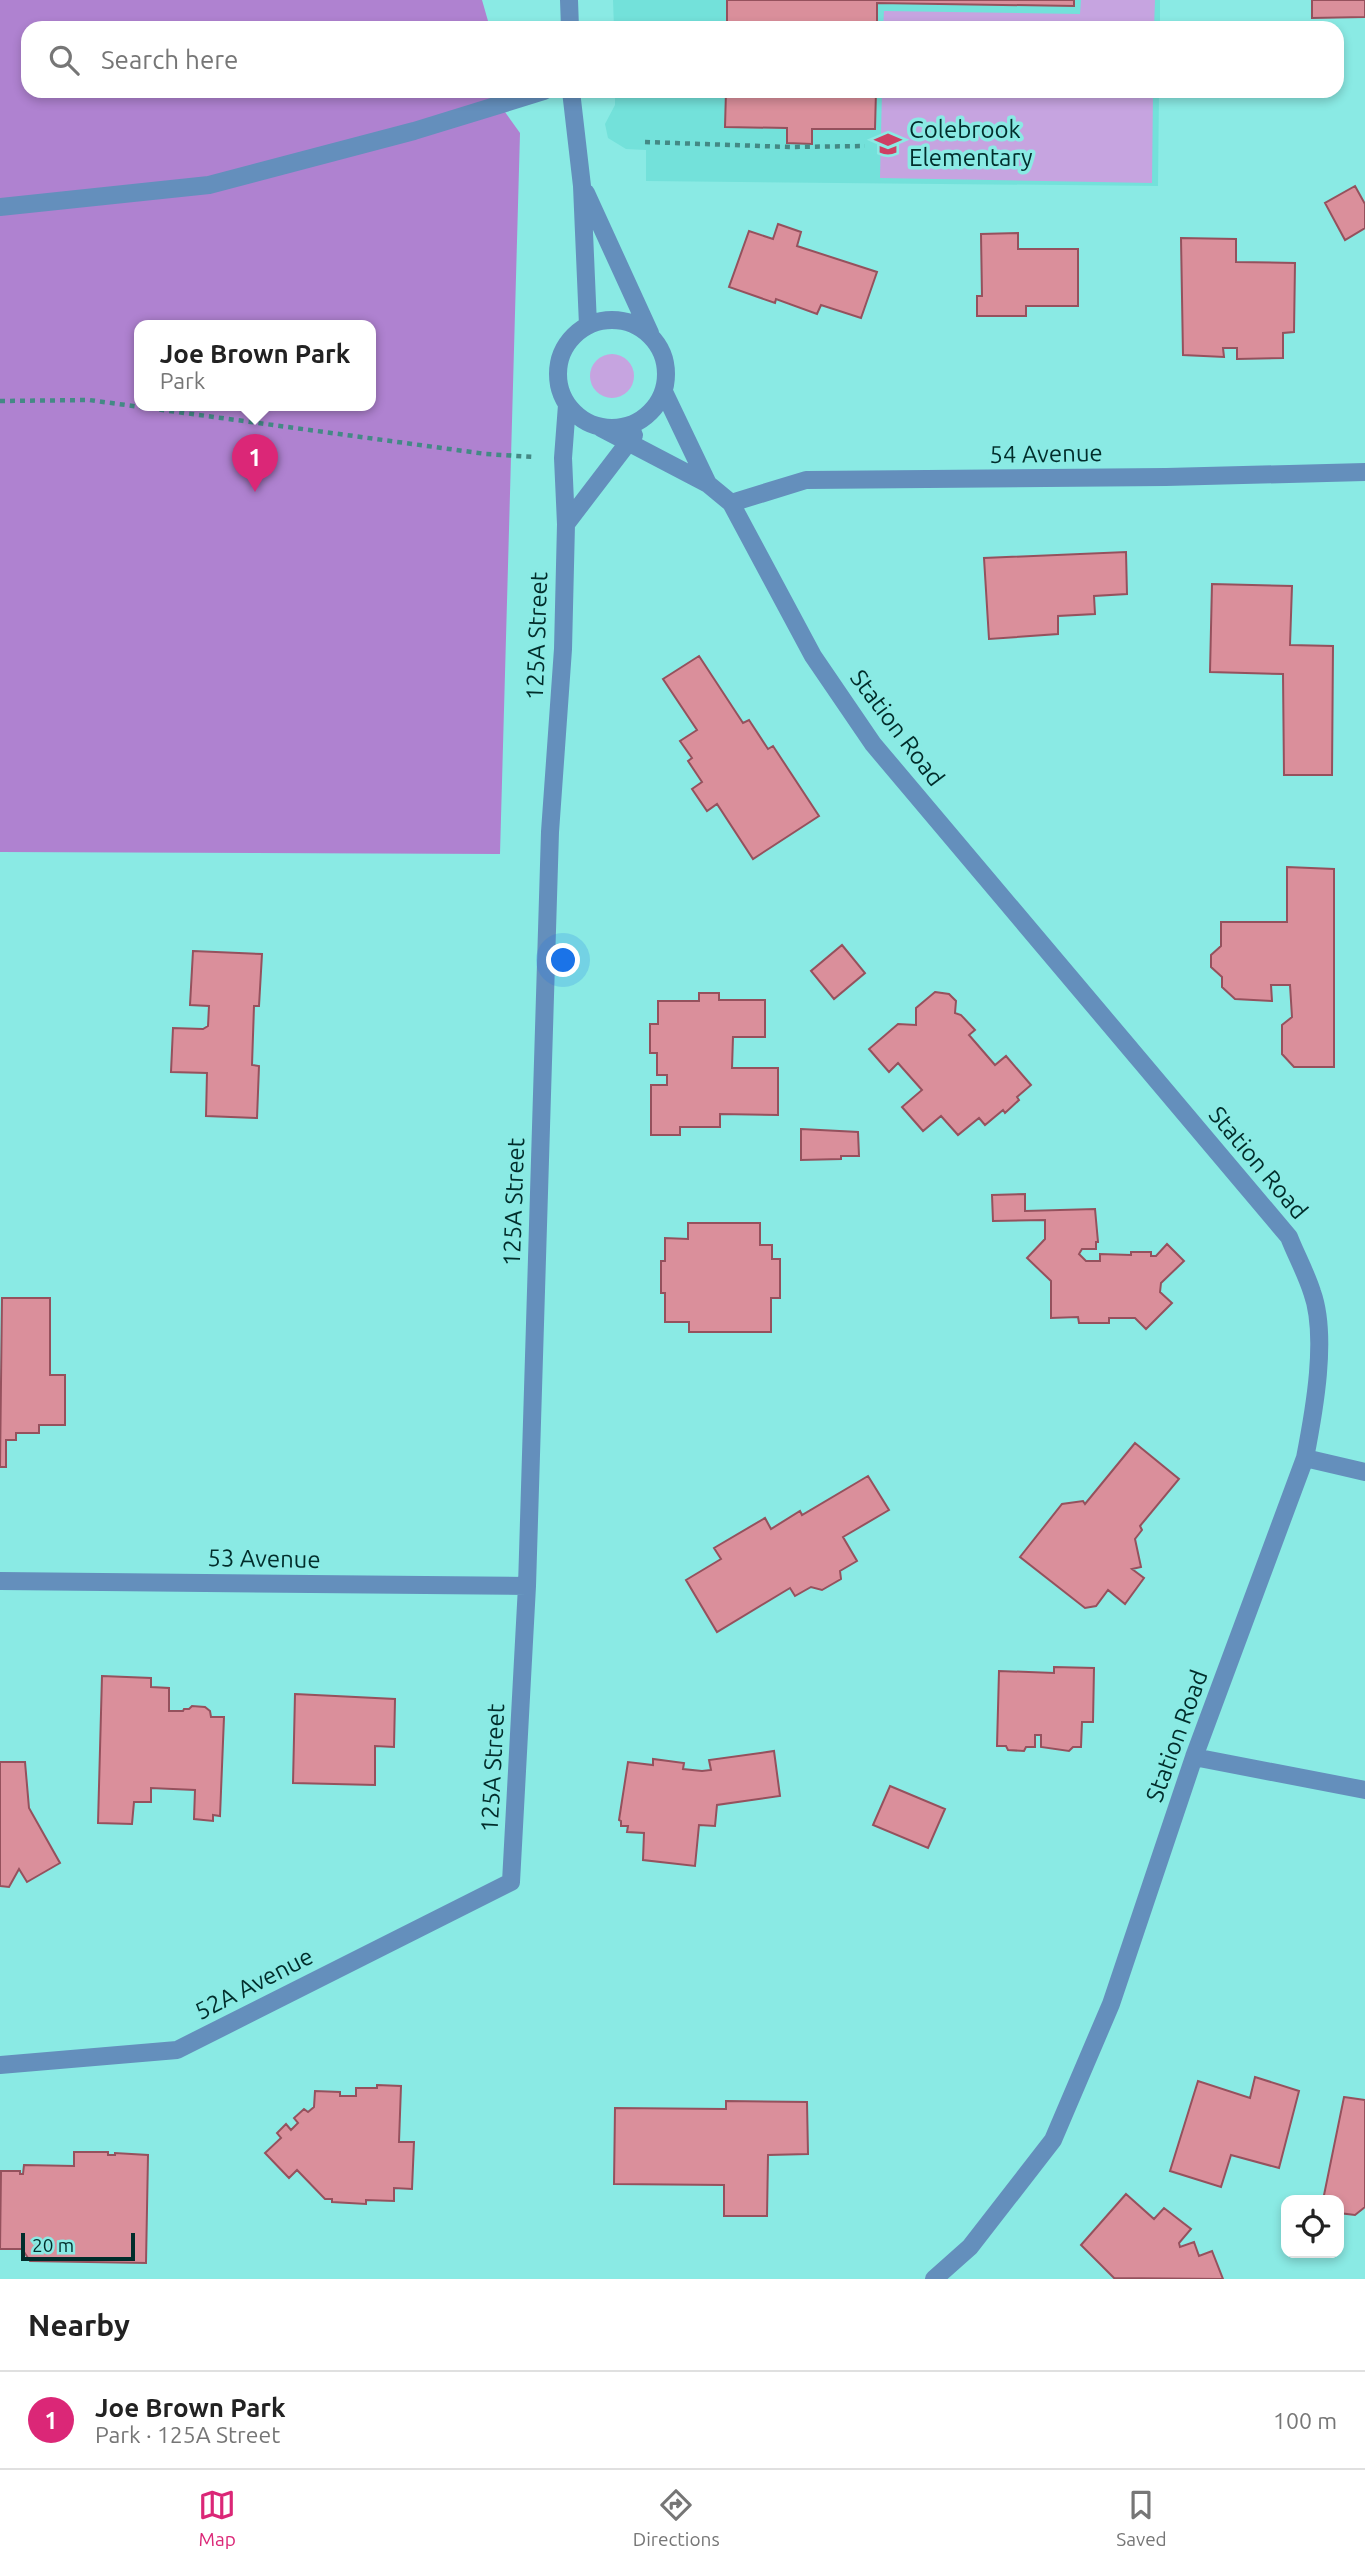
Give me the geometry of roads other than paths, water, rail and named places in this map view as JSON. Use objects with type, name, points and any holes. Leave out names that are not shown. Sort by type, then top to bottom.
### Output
[{"type":"street","points":[[569,0],[570,21]]},
{"type":"street","points":[[0,207],[209,185],[414,131],[521,98]]},
{"type":"street","points":[[572,98],[582,186],[588,326]]},
{"type":"street","points":[[566,524],[665,394],[665,365],[659,347],[582,186]]},
{"type":"street","points":[[648,415],[633,425],[619,429],[601,428],[581,419],[567,405],[559,384],[559,360],[576,333],[605,320],[620,320],[650,333]]},
{"type":"street","name":"Station Road","points":[[665,394],[708,484]]},
{"type":"street","name":"125A Street","points":[[511,1882],[527,1586],[550,846],[563,649],[566,524],[563,458],[567,405]]},
{"type":"street","name":"Station Road","points":[[601,428],[708,484],[732,503],[813,656],[873,744],[1289,1237],[1313,1294],[1320,1341],[1305,1458],[1194,1757],[1111,2004],[1054,2140],[970,2247],[934,2279]]},
{"type":"street","name":"54 Avenue","points":[[732,503],[806,480],[1166,477],[1365,472]]},
{"type":"street","points":[[1305,1458],[1365,1472]]},
{"type":"street","name":"53 Avenue","points":[[0,1581],[527,1586]]},
{"type":"street","points":[[1194,1757],[1365,1790]]},
{"type":"street","name":"52A Avenue","points":[[0,2065],[177,2050],[511,1882]]},
{"type":"place","name":"Colebrook Elementary","points":[[888,144]]},
{"type":"place","name":"Joe Brown Park","points":[[255,492]]}]
